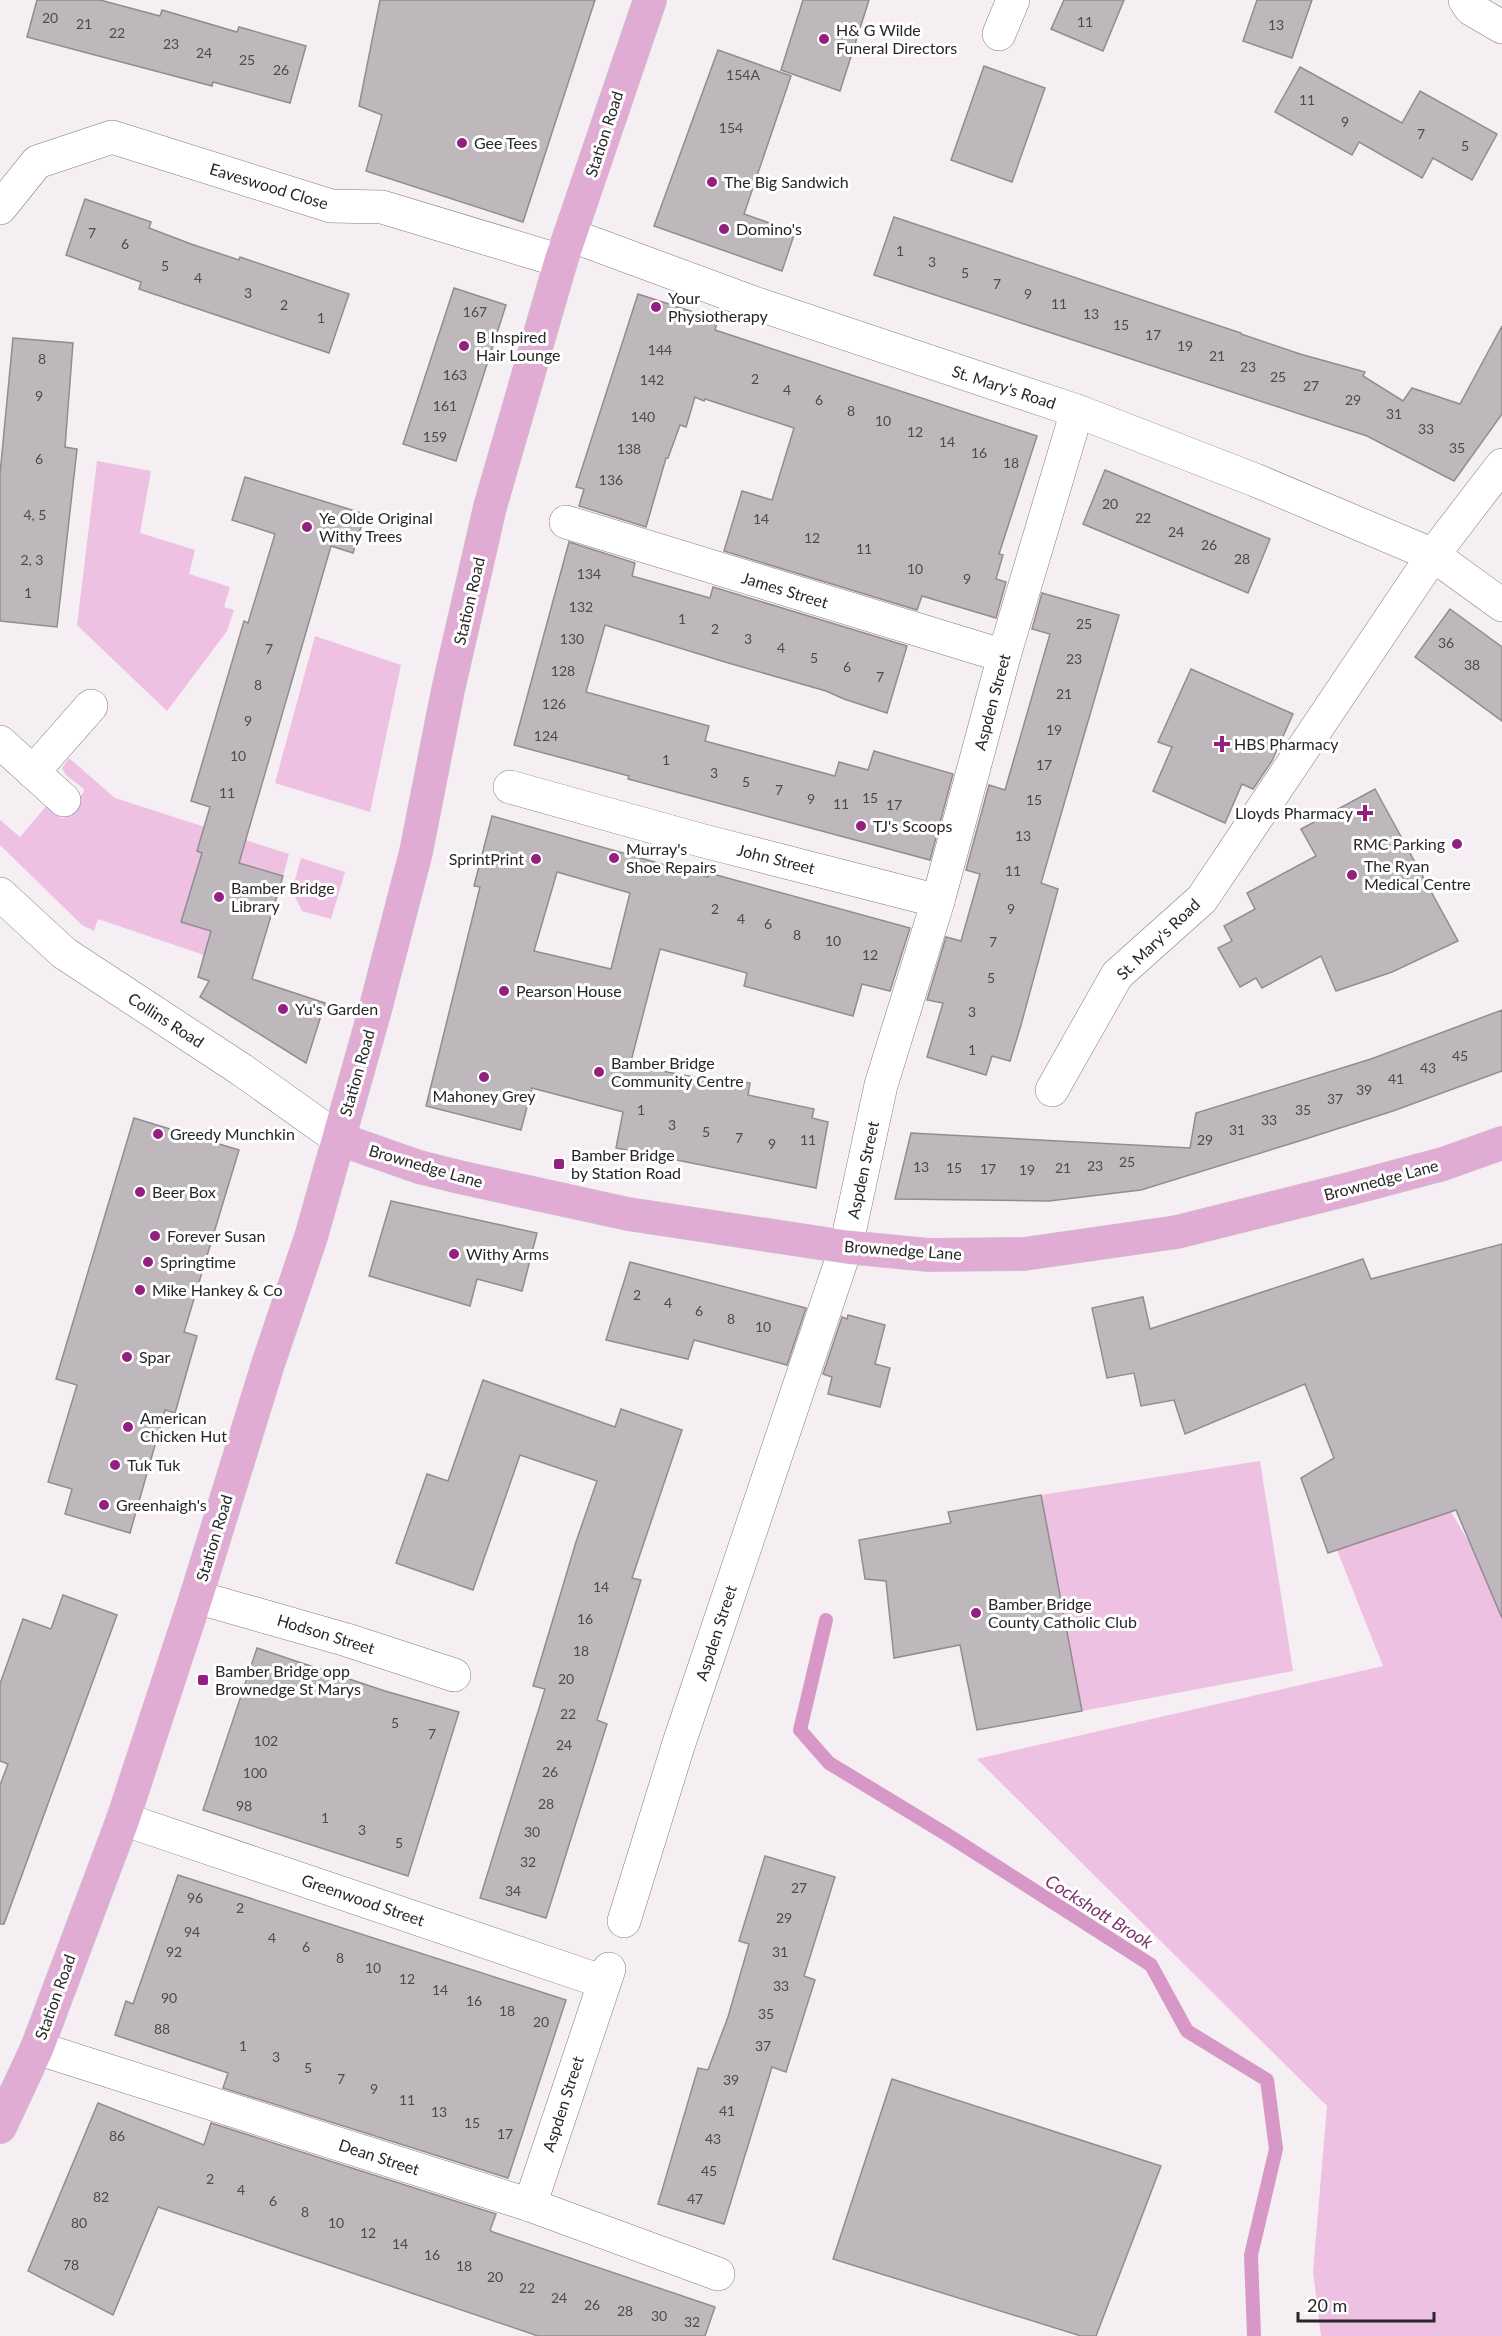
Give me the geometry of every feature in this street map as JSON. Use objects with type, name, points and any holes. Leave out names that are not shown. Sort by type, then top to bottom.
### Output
[{"type":"main road","name":"Station Road","points":[[0,2127],[37,2048],[123,1819],[196,1597],[268,1364],[311,1237],[416,852],[448,690],[490,507],[566,248],[650,0]]},
{"type":"main road","name":"Brownedge Lane","points":[[339,1139],[419,1167],[459,1178],[606,1209],[846,1247],[929,1256],[1024,1254],[1177,1232],[1443,1164],[1502,1143]]},
{"type":"street","points":[[999,34],[1013,0]]},
{"type":"street","points":[[1465,0],[1472,9],[1502,27]]},
{"type":"street","name":"Eaveswood Close","points":[[0,208],[37,162],[112,136],[331,206],[382,207],[566,248]]},
{"type":"street","name":"St. Mary's Road","points":[[566,248],[754,303],[1077,411],[1255,480],[1433,555],[1502,605]]},
{"type":"street","name":"Aspden Street","points":[[624,1921],[685,1724],[846,1247],[881,1085],[938,901],[1005,656],[1077,411]]},
{"type":"street","points":[[1433,555],[1502,465]]},
{"type":"street","name":"James Street","points":[[566,522],[1005,656]]},
{"type":"street","name":"St. Mary's Road","points":[[1052,1090],[1117,975],[1202,898],[1433,555]]},
{"type":"street","points":[[33,772],[91,706]]},
{"type":"street","points":[[0,742],[64,800]]},
{"type":"street","name":"John Street","points":[[510,787],[711,843],[938,901]]},
{"type":"street","name":"Collins Road","points":[[0,894],[64,953],[234,1065],[339,1139]]},
{"type":"street","name":"Hodson Street","points":[[196,1597],[347,1640],[454,1675]]},
{"type":"street","name":"Greenwood Street","points":[[123,1819],[606,1975]]},
{"type":"street","name":"Aspden Street","points":[[530,2205],[606,1975]]},
{"type":"street","name":"Dean Street","points":[[37,2048],[530,2205],[718,2274]]},
{"type":"shaded area","points":[[97,461],[151,471],[140,533],[195,550],[189,574],[230,587],[224,607],[234,610],[227,631],[167,711],[77,625]]},
{"type":"shaded area","points":[[315,636],[401,665],[370,812],[275,783]]},
{"type":"shaded area","points":[[69,758],[115,798],[289,854],[283,876],[225,859],[199,843],[197,851],[202,853],[182,922],[262,946],[254,972],[98,919],[94,931],[82,925],[0,845],[0,820],[20,837],[47,805],[62,819],[83,793],[84,789],[66,775],[62,768]]},
{"type":"shaded area","points":[[301,858],[345,872],[331,919],[302,911],[292,891]]},
{"type":"shaded area","points":[[1260,1461],[1293,1671],[1082,1711],[1041,1495]]},
{"type":"shaded area","points":[[1451,1512],[1473,1549],[1502,1619],[1502,2336],[1321,2336],[1313,2272],[1327,2106],[977,1759],[1383,1666],[1337,1550]]},
{"type":"building","points":[[37,0],[100,0],[160,16],[162,10],[237,32],[239,27],[306,46],[290,103],[213,82],[212,86],[27,37]]},
{"type":"building","name":"Gee Tees","points":[[380,0],[595,0],[523,222],[366,171],[382,115],[359,106]]},
{"type":"building","name":"H& G Wilde Funeral Directors","points":[[803,0],[869,0],[840,91],[781,70]]},
{"type":"building","points":[[1064,0],[1124,0],[1103,51],[1051,29]]},
{"type":"building","points":[[1257,0],[1312,0],[1292,58],[1243,41]]},
{"type":"building","points":[[718,50],[791,76],[744,214],[795,232],[782,271],[654,226]]},
{"type":"building","points":[[984,66],[1045,88],[1012,182],[951,160]]},
{"type":"building","points":[[1300,67],[1402,123],[1420,91],[1497,134],[1472,180],[1433,158],[1422,178],[1359,142],[1352,155],[1275,112]]},
{"type":"building","points":[[85,199],[151,222],[149,228],[191,244],[239,260],[240,257],[349,294],[329,353],[139,289],[141,282],[66,255]]},
{"type":"building","points":[[894,217],[1300,354],[1365,372],[1363,376],[1403,401],[1412,388],[1460,404],[1502,326],[1502,414],[1454,481],[1367,436],[874,275]]},
{"type":"building","points":[[454,288],[506,305],[456,461],[403,444]]},
{"type":"building","points":[[638,294],[718,320],[715,330],[1037,436],[999,554],[1003,555],[996,579],[1006,582],[996,618],[922,596],[917,610],[724,551],[742,491],[772,500],[794,428],[705,399],[704,401],[695,397],[686,427],[680,425],[668,458],[666,458],[646,527],[579,506],[584,489],[576,487]]},
{"type":"building","points":[[13,338],[73,343],[65,447],[77,449],[57,627],[0,621],[0,474]]},
{"type":"building","points":[[1105,470],[1270,539],[1248,593],[1083,524]]},
{"type":"building","points":[[245,477],[365,514],[353,553],[331,546],[239,863],[283,876],[252,979],[325,1003],[306,1063],[200,997],[209,981],[198,977],[211,931],[181,922],[202,853],[197,851],[210,807],[191,801],[244,621],[248,623],[275,534],[232,520]]},
{"type":"building","points":[[569,542],[635,563],[632,576],[710,598],[713,587],[907,646],[887,713],[826,691],[605,625],[586,692],[709,726],[705,741],[835,776],[839,762],[868,770],[874,751],[953,774],[930,860],[628,779],[629,776],[514,745]]},
{"type":"building","points":[[1042,593],[1119,615],[1041,883],[1058,889],[1021,1025],[1010,1061],[992,1056],[986,1075],[927,1057],[943,1003],[927,1000],[946,937],[961,941],[980,874],[966,870],[989,785],[1005,790],[1050,634],[1032,629]]},
{"type":"building","points":[[1450,609],[1502,647],[1502,721],[1415,657]]},
{"type":"building","name":"HBS Pharmacy","points":[[1191,669],[1293,714],[1272,761],[1253,789],[1242,784],[1225,823],[1153,791],[1172,747],[1158,742]]},
{"type":"building","name":"The Ryan Medical Centre","points":[[1375,789],[1458,941],[1392,972],[1336,991],[1321,956],[1262,988],[1256,978],[1240,987],[1218,948],[1232,941],[1224,926],[1255,909],[1247,893],[1316,856],[1301,829]]},
{"type":"building","points":[[492,816],[708,877],[709,873],[910,928],[890,991],[862,984],[853,1016],[744,986],[747,973],[660,949],[630,1065],[715,1081],[716,1077],[750,1083],[748,1095],[814,1109],[812,1118],[828,1122],[816,1188],[616,1148],[623,1112],[532,1088],[521,1130],[426,1106],[480,887],[474,886]],"holes":[[[557,872],[630,893],[611,969],[534,951]]]},
{"type":"building","points":[[1502,1010],[1502,1071],[1393,1111],[1296,1142],[1141,1190],[1049,1201],[895,1199],[911,1133],[1190,1148],[1196,1113],[1371,1059]]},
{"type":"building","points":[[134,1118],[239,1150],[184,1332],[197,1336],[175,1413],[165,1410],[130,1533],[65,1514],[72,1489],[48,1482],[77,1385],[56,1379]]},
{"type":"building","name":"Withy Arms","points":[[391,1201],[537,1233],[522,1291],[477,1279],[470,1306],[369,1276]]},
{"type":"building","points":[[1502,1244],[1502,1618],[1456,1510],[1328,1553],[1301,1478],[1334,1458],[1305,1384],[1185,1434],[1174,1400],[1141,1406],[1134,1373],[1107,1378],[1092,1308],[1143,1297],[1150,1329],[1363,1259],[1371,1279]]},
{"type":"building","points":[[630,1262],[806,1308],[787,1365],[694,1340],[688,1359],[606,1340]]},
{"type":"building","points":[[848,1315],[885,1325],[875,1364],[890,1368],[880,1407],[828,1394],[832,1377],[823,1374],[842,1317],[847,1319]]},
{"type":"building","points":[[483,1380],[615,1427],[621,1409],[682,1430],[632,1578],[641,1580],[597,1720],[607,1724],[546,1918],[480,1898],[545,1689],[533,1686],[576,1542],[597,1481],[520,1455],[473,1590],[396,1563],[427,1474],[448,1481]]},
{"type":"building","name":"Bamber Bridge County Catholic Club","points":[[1041,1495],[1082,1711],[977,1730],[960,1645],[894,1658],[886,1581],[865,1579],[859,1540],[951,1523],[948,1512]]},
{"type":"building","points":[[63,1595],[117,1615],[4,1924],[0,1924],[0,1785],[8,1764],[0,1761],[0,1684],[23,1619],[51,1629]]},
{"type":"building","points":[[257,1648],[385,1691],[459,1712],[408,1876],[203,1810]]},
{"type":"building","points":[[765,1856],[835,1877],[804,1976],[815,1980],[786,2072],[772,2067],[724,2224],[658,2204],[698,2068],[708,2070],[728,2017],[749,1944],[739,1941]]},
{"type":"building","points":[[178,1875],[566,2000],[508,2178],[223,2088],[228,2073],[115,2035],[126,2001],[133,2004]]},
{"type":"building","points":[[892,2079],[1161,2166],[1096,2336],[1081,2336],[833,2259]]},
{"type":"building","points":[[98,2103],[204,2145],[211,2123],[496,2214],[490,2230],[493,2232],[715,2307],[705,2336],[538,2336],[158,2207],[113,2315],[28,2271]]},
{"type":"waterway","name":"Cockshott Brook","points":[[826,1620],[800,1730],[829,1763],[946,1834],[1151,1965],[1187,2031],[1267,2080],[1276,2149],[1251,2255],[1254,2336]]},
{"type":"place","name":"H& G Wilde Funeral Directors","points":[[824,39]]},
{"type":"place","name":"Gee Tees","points":[[462,143]]},
{"type":"place","name":"The Big Sandwich","points":[[712,182]]},
{"type":"place","name":"Domino's","points":[[724,229]]},
{"type":"place","name":"Your Physiotherapy","points":[[656,307]]},
{"type":"place","name":"B Inspired Hair Lounge","points":[[464,346]]},
{"type":"place","name":"Ye Olde Original Withy Trees","points":[[307,527]]},
{"type":"place","name":"HBS Pharmacy","points":[[1222,744]]},
{"type":"place","name":"Lloyds Pharmacy","points":[[1365,813]]},
{"type":"place","name":"TJ's Scoops","points":[[861,826]]},
{"type":"place","name":"RMC Parking","points":[[1457,844]]},
{"type":"place","name":"Murray's Shoe Repairs","points":[[614,858]]},
{"type":"place","name":"SprintPrint","points":[[536,859]]},
{"type":"place","name":"The Ryan Medical Centre","points":[[1352,875]]},
{"type":"place","name":"Bamber Bridge Library","points":[[219,897]]},
{"type":"place","name":"Pearson House","points":[[504,991]]},
{"type":"place","name":"Yu's Garden","points":[[283,1009]]},
{"type":"place","name":"Bamber Bridge Community Centre","points":[[599,1072]]},
{"type":"place","name":"Mahoney Grey","points":[[484,1077]]},
{"type":"place","name":"Greedy Munchkin","points":[[158,1134]]},
{"type":"place","name":"Bamber Bridge by Station Road","points":[[559,1164]]},
{"type":"place","name":"Beer Box","points":[[140,1192]]},
{"type":"place","name":"Forever Susan","points":[[155,1236]]},
{"type":"place","name":"Withy Arms","points":[[454,1254]]},
{"type":"place","name":"Springtime","points":[[148,1262]]},
{"type":"place","name":"Mike Hankey & Co","points":[[140,1290]]},
{"type":"place","name":"Spar","points":[[127,1357]]},
{"type":"place","name":"American Chicken Hut","points":[[128,1427]]},
{"type":"place","name":"Tuk Tuk","points":[[115,1465]]},
{"type":"place","name":"Greenhaigh's","points":[[104,1505]]},
{"type":"place","name":"Bamber Bridge County Catholic Club","points":[[976,1613]]},
{"type":"place","name":"Bamber Bridge opp Brownedge St Marys","points":[[203,1680]]}]
